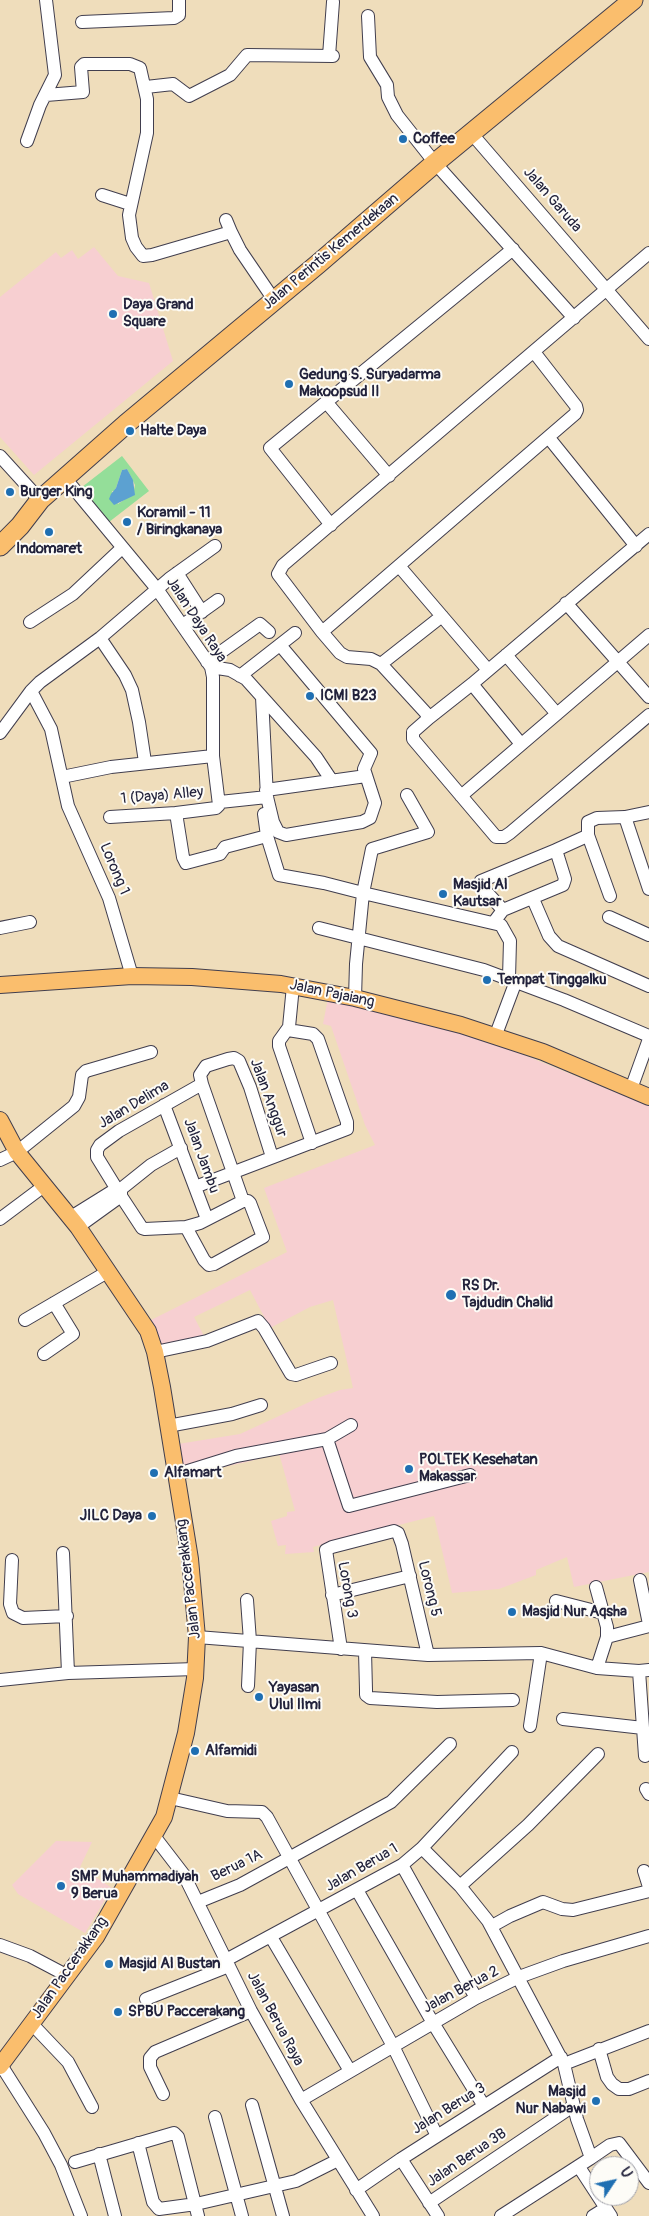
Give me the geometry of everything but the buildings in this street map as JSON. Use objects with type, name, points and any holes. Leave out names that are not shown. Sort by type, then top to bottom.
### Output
[{"type":"highway","name":"Jalan Perintis Kemerdekaan","points":[[0,546],[20,526],[37,504],[167,389],[632,0]]},
{"type":"highway","name":"Jalan Perintis Kemerdekaan","points":[[0,529],[13,518],[37,504]]},
{"type":"main road","name":"Jalan Pajaiang","points":[[0,985],[132,976],[238,980],[293,986],[355,998],[461,1025],[543,1052],[649,1097]]},
{"type":"main road","name":"Jalan Paccerakkang","points":[[0,1122],[17,1152],[74,1222],[109,1271],[142,1321],[155,1352],[190,1559],[197,1637],[196,1668],[186,1733],[164,1817],[96,1936],[0,2065]]},
{"type":"street","points":[[27,141],[55,71],[46,0]]},
{"type":"street","points":[[82,22],[174,18],[179,15],[178,0]]},
{"type":"street","points":[[146,87],[173,84],[189,96],[230,75],[247,55],[331,56],[333,2]]},
{"type":"street","points":[[368,16],[370,57],[387,85],[389,101],[397,115],[435,163],[574,318]]},
{"type":"street","points":[[46,95],[83,92],[81,67],[84,64],[135,64],[141,70],[147,99],[146,142],[130,204],[129,216],[132,238],[143,256],[179,248],[228,226],[240,250],[274,300]]},
{"type":"street","name":"Jalan Garuda","points":[[472,134],[649,339]]},
{"type":"street","points":[[102,195],[130,204]]},
{"type":"street","points":[[331,525],[270,448],[513,249]]},
{"type":"street","points":[[429,718],[381,664],[371,659],[344,655],[322,632],[278,574],[283,565],[649,253]]},
{"type":"street","points":[[322,632],[550,438],[575,414],[577,408],[534,352]]},
{"type":"street","points":[[327,403],[388,476]]},
{"type":"street","points":[[550,438],[636,546]]},
{"type":"street","points":[[0,456],[37,504]]},
{"type":"street","name":"Jalan Daya Raya","points":[[65,478],[157,589],[209,664],[214,685],[212,716],[213,756],[218,805]]},
{"type":"street","points":[[649,534],[472,684],[429,718],[412,736],[494,836],[500,838],[504,837],[649,715]]},
{"type":"street","points":[[0,733],[31,691],[100,638],[177,573],[215,546]]},
{"type":"street","points":[[30,622],[73,594],[122,548]]},
{"type":"street","points":[[399,566],[488,670]]},
{"type":"street","points":[[177,573],[202,612]]},
{"type":"street","points":[[183,625],[218,600]]},
{"type":"street","points":[[566,604],[649,697]]},
{"type":"street","points":[[381,664],[442,616]]},
{"type":"street","points":[[209,664],[260,624],[269,632]]},
{"type":"street","points":[[240,676],[295,633]]},
{"type":"street","points":[[461,796],[649,635]]},
{"type":"street","points":[[100,638],[132,690],[138,712],[145,762]]},
{"type":"street","points":[[265,795],[273,822],[281,834],[362,822],[370,818],[375,803],[366,776],[365,766],[371,753],[280,645]]},
{"type":"street","points":[[506,655],[557,714]]},
{"type":"street","points":[[209,664],[230,670],[240,676],[262,697],[316,757],[332,780]]},
{"type":"street","points":[[472,684],[522,744]]},
{"type":"street","name":"Lorong 1","points":[[31,691],[51,729],[68,806],[109,898],[132,976]]},
{"type":"street","points":[[262,697],[267,836],[279,875],[324,882],[363,893],[494,922],[503,927],[510,941],[513,979],[496,1037]]},
{"type":"street","points":[[62,777],[145,762],[213,756]]},
{"type":"street","name":"1 (Daya) Alley","points":[[110,817],[176,813],[332,780],[366,776]]},
{"type":"street","points":[[355,998],[363,893],[372,849],[428,832],[407,795]]},
{"type":"street","points":[[610,896],[586,826],[591,820],[597,818],[649,812]]},
{"type":"street","points":[[176,813],[183,857],[186,863],[220,854],[225,846],[267,836]]},
{"type":"street","points":[[625,816],[649,889]]},
{"type":"street","points":[[503,910],[482,887],[481,881],[556,850],[588,834]]},
{"type":"street","points":[[494,922],[503,910],[560,887],[565,882],[556,850]]},
{"type":"street","points":[[533,899],[549,936],[558,946],[649,986]]},
{"type":"street","points":[[609,917],[649,934]]},
{"type":"street","points":[[0,928],[30,922]]},
{"type":"street","points":[[319,928],[359,940],[475,967],[513,979],[649,1038],[631,1089]]},
{"type":"street","points":[[293,986],[288,1030],[279,1041],[279,1046],[312,1142]]},
{"type":"street","points":[[195,1187],[344,1131],[348,1126],[318,1039],[313,1034],[288,1030]]},
{"type":"street","points":[[0,1160],[17,1152],[74,1106],[79,1097],[82,1075],[86,1071],[151,1052]]},
{"type":"street","name":"Jalan Anggur","points":[[202,1084],[200,1074],[202,1070],[211,1064],[228,1058],[237,1059],[242,1067],[272,1157]]},
{"type":"street","points":[[202,1084],[234,1172],[242,1201]]},
{"type":"street","name":"Jalan Delima","points":[[186,1228],[149,1230],[142,1228],[97,1157],[97,1150],[100,1144],[119,1131],[202,1084]]},
{"type":"street","name":"Jalan Jambu","points":[[164,1105],[207,1219]]},
{"type":"street","points":[[74,1222],[119,1191],[151,1165],[181,1148]]},
{"type":"street","points":[[0,1219],[44,1186]]},
{"type":"street","points":[[242,1201],[250,1203],[263,1235],[262,1239],[214,1264],[206,1263],[186,1228],[242,1201]]},
{"type":"street","points":[[25,1320],[109,1271]]},
{"type":"street","points":[[44,1354],[73,1334],[54,1303]]},
{"type":"street","points":[[155,1352],[207,1341],[258,1321],[291,1374],[296,1375],[331,1363]]},
{"type":"street","points":[[168,1426],[232,1414],[261,1405]]},
{"type":"street","points":[[175,1475],[236,1456],[327,1439],[351,1425]]},
{"type":"street","points":[[327,1439],[349,1506],[470,1475]]},
{"type":"street","name":"Lorong 5","points":[[396,1532],[402,1544],[428,1656]]},
{"type":"street","name":"Lorong 3","points":[[341,1649],[325,1555],[328,1548],[396,1532]]},
{"type":"street","points":[[63,1553],[68,1673]]},
{"type":"street","points":[[12,1560],[10,1604],[12,1613],[23,1618],[67,1616]]},
{"type":"street","points":[[332,1596],[410,1576]]},
{"type":"street","points":[[607,1636],[649,1625],[640,1580]]},
{"type":"street","points":[[596,1587],[607,1627],[607,1636],[597,1668]]},
{"type":"street","points":[[247,1600],[250,1641],[248,1686]]},
{"type":"street","points":[[556,1601],[603,1613]]},
{"type":"street","points":[[197,1637],[428,1656],[541,1653],[597,1668],[644,1671],[643,1728],[645,1756]]},
{"type":"street","points":[[365,1651],[366,1695],[370,1698],[437,1702],[514,1700]]},
{"type":"street","points":[[530,1726],[541,1653]]},
{"type":"street","points":[[0,1680],[68,1673],[196,1668]]},
{"type":"street","points":[[563,1719],[643,1728]]},
{"type":"street","name":"Berua 1A","points":[[198,1902],[240,1885],[391,1802],[450,1744]]},
{"type":"street","name":"Jalan Berua 1","points":[[146,1999],[227,1963],[402,1866],[422,1848],[512,1752]]},
{"type":"street","points":[[460,1886],[528,1825],[598,1754]]},
{"type":"street","points":[[170,1798],[227,1811],[262,1812],[266,1817],[393,2046],[437,2136]]},
{"type":"street","name":"Jalan Berua Raya","points":[[154,1836],[184,1876],[251,2011],[301,2100],[373,2216]]},
{"type":"street","points":[[422,1848],[460,1886],[492,1926],[562,2061],[573,2106],[591,2156]]},
{"type":"street","points":[[402,1866],[476,1998]]},
{"type":"street","points":[[492,1926],[510,1916],[544,1902],[562,1909],[573,1910],[649,1889],[644,1871]]},
{"type":"street","points":[[357,1890],[433,2023],[484,2106]]},
{"type":"street","name":"Jalan Berua 2","points":[[301,2100],[476,1998],[518,1977],[563,1961],[649,1936]]},
{"type":"street","points":[[271,1937],[350,2071]]},
{"type":"street","points":[[0,1945],[30,1956],[66,1976]]},
{"type":"street","points":[[163,2094],[150,2067],[150,2058],[155,2052],[251,2011]]},
{"type":"street","points":[[31,2023],[74,2070],[92,2107]]},
{"type":"street","name":"Jalan Berua 3","points":[[356,2190],[484,2106],[562,2061],[599,2050],[649,2031]]},
{"type":"street","points":[[599,2050],[607,2077],[619,2089],[629,2089],[649,2081]]},
{"type":"street","points":[[0,2065],[44,2133],[61,2165],[81,2216]]},
{"type":"street","points":[[252,2105],[284,2216]]},
{"type":"street","name":"Jalan Berua 3B","points":[[429,2203],[573,2106]]},
{"type":"street","points":[[215,2117],[242,2216]]},
{"type":"street","points":[[75,2162],[172,2132],[176,2134],[197,2210]]},
{"type":"street","points":[[138,2142],[153,2202],[156,2207],[162,2208],[197,2210],[237,2194],[296,2181],[338,2160]]},
{"type":"street","points":[[595,2156],[610,2145],[619,2143],[629,2156]]},
{"type":"street","points":[[99,2154],[115,2216]]},
{"type":"street","points":[[401,2159],[438,2216]]},
{"type":"street","points":[[501,2216],[589,2160]]},
{"type":"street","points":[[579,2167],[609,2212],[593,2216]]},
{"type":"street","points":[[639,2168],[648,2179]]},
{"type":"shaded area","points":[[94,247],[118,276],[149,283],[173,361],[34,475],[0,437],[0,297],[56,252],[61,258],[72,250],[78,259]]},
{"type":"shaded area","name":"RS Dr. Tajdudin Chalid","points":[[328,998],[413,1017],[497,1044],[649,1106],[649,1572],[574,1587],[567,1557],[536,1570],[536,1575],[499,1589],[452,1593],[434,1516],[313,1547],[314,1552],[285,1554],[286,1545],[278,1546],[271,1521],[287,1516],[287,1512],[295,1511],[279,1453],[182,1476],[178,1444],[240,1434],[318,1398],[340,1390],[353,1388],[333,1300],[310,1307],[270,1328],[250,1290],[194,1317],[204,1336],[161,1347],[149,1321],[287,1252],[264,1188],[375,1145],[365,1125],[331,1026],[323,1024]]},
{"type":"shaded area","name":"SMP Muhammadiyah 9 Berua","points":[[56,1841],[92,1842],[80,1867],[112,1888],[85,1933],[18,1894],[12,1885]]},
{"type":"green space","points":[[122,456],[149,491],[109,522],[82,487]],"holes":[[[127,469],[135,485],[131,495],[118,504],[112,491],[116,488],[122,470]]]},
{"type":"water","points":[[127,469],[133,480],[135,495],[114,505],[109,499],[116,488],[122,470]]},
{"type":"place","name":"Coffee","points":[[403,139]]},
{"type":"place","name":"Daya Grand Square","points":[[113,314]]},
{"type":"place","name":"Gedung S. Suryadarma Makoopsud II","points":[[289,384]]},
{"type":"place","name":"Halte Daya","points":[[130,431]]},
{"type":"place","name":"Burger King","points":[[10,492]]},
{"type":"place","name":"Koramil - 11 / Biringkanaya","points":[[127,522]]},
{"type":"place","name":"Indomaret","points":[[49,532]]},
{"type":"place","name":"ICMI B23","points":[[310,696]]},
{"type":"place","name":"Masjid Al Kautsar","points":[[443,894]]},
{"type":"place","name":"Tempat Tinggalku","points":[[487,980]]},
{"type":"place","name":"RS Dr. Tajdudin Chalid","points":[[451,1295]]},
{"type":"place","name":"POLTEK Kesehatan Makassar","points":[[409,1469]]},
{"type":"place","name":"Alfamart","points":[[154,1473]]},
{"type":"place","name":"JILC Daya","points":[[152,1516]]},
{"type":"place","name":"Masjid Nur Aqsha","points":[[512,1612]]},
{"type":"place","name":"Yayasan Ulul Ilmi","points":[[259,1697]]},
{"type":"place","name":"Alfamidi","points":[[195,1751]]},
{"type":"place","name":"SMP Muhammadiyah 9 Berua","points":[[61,1886]]},
{"type":"place","name":"Masjid Al Bustan","points":[[109,1964]]},
{"type":"place","name":"SPBU Paccerakang","points":[[118,2012]]},
{"type":"place","name":"Masjid Nur Nabawi","points":[[596,2101]]}]
